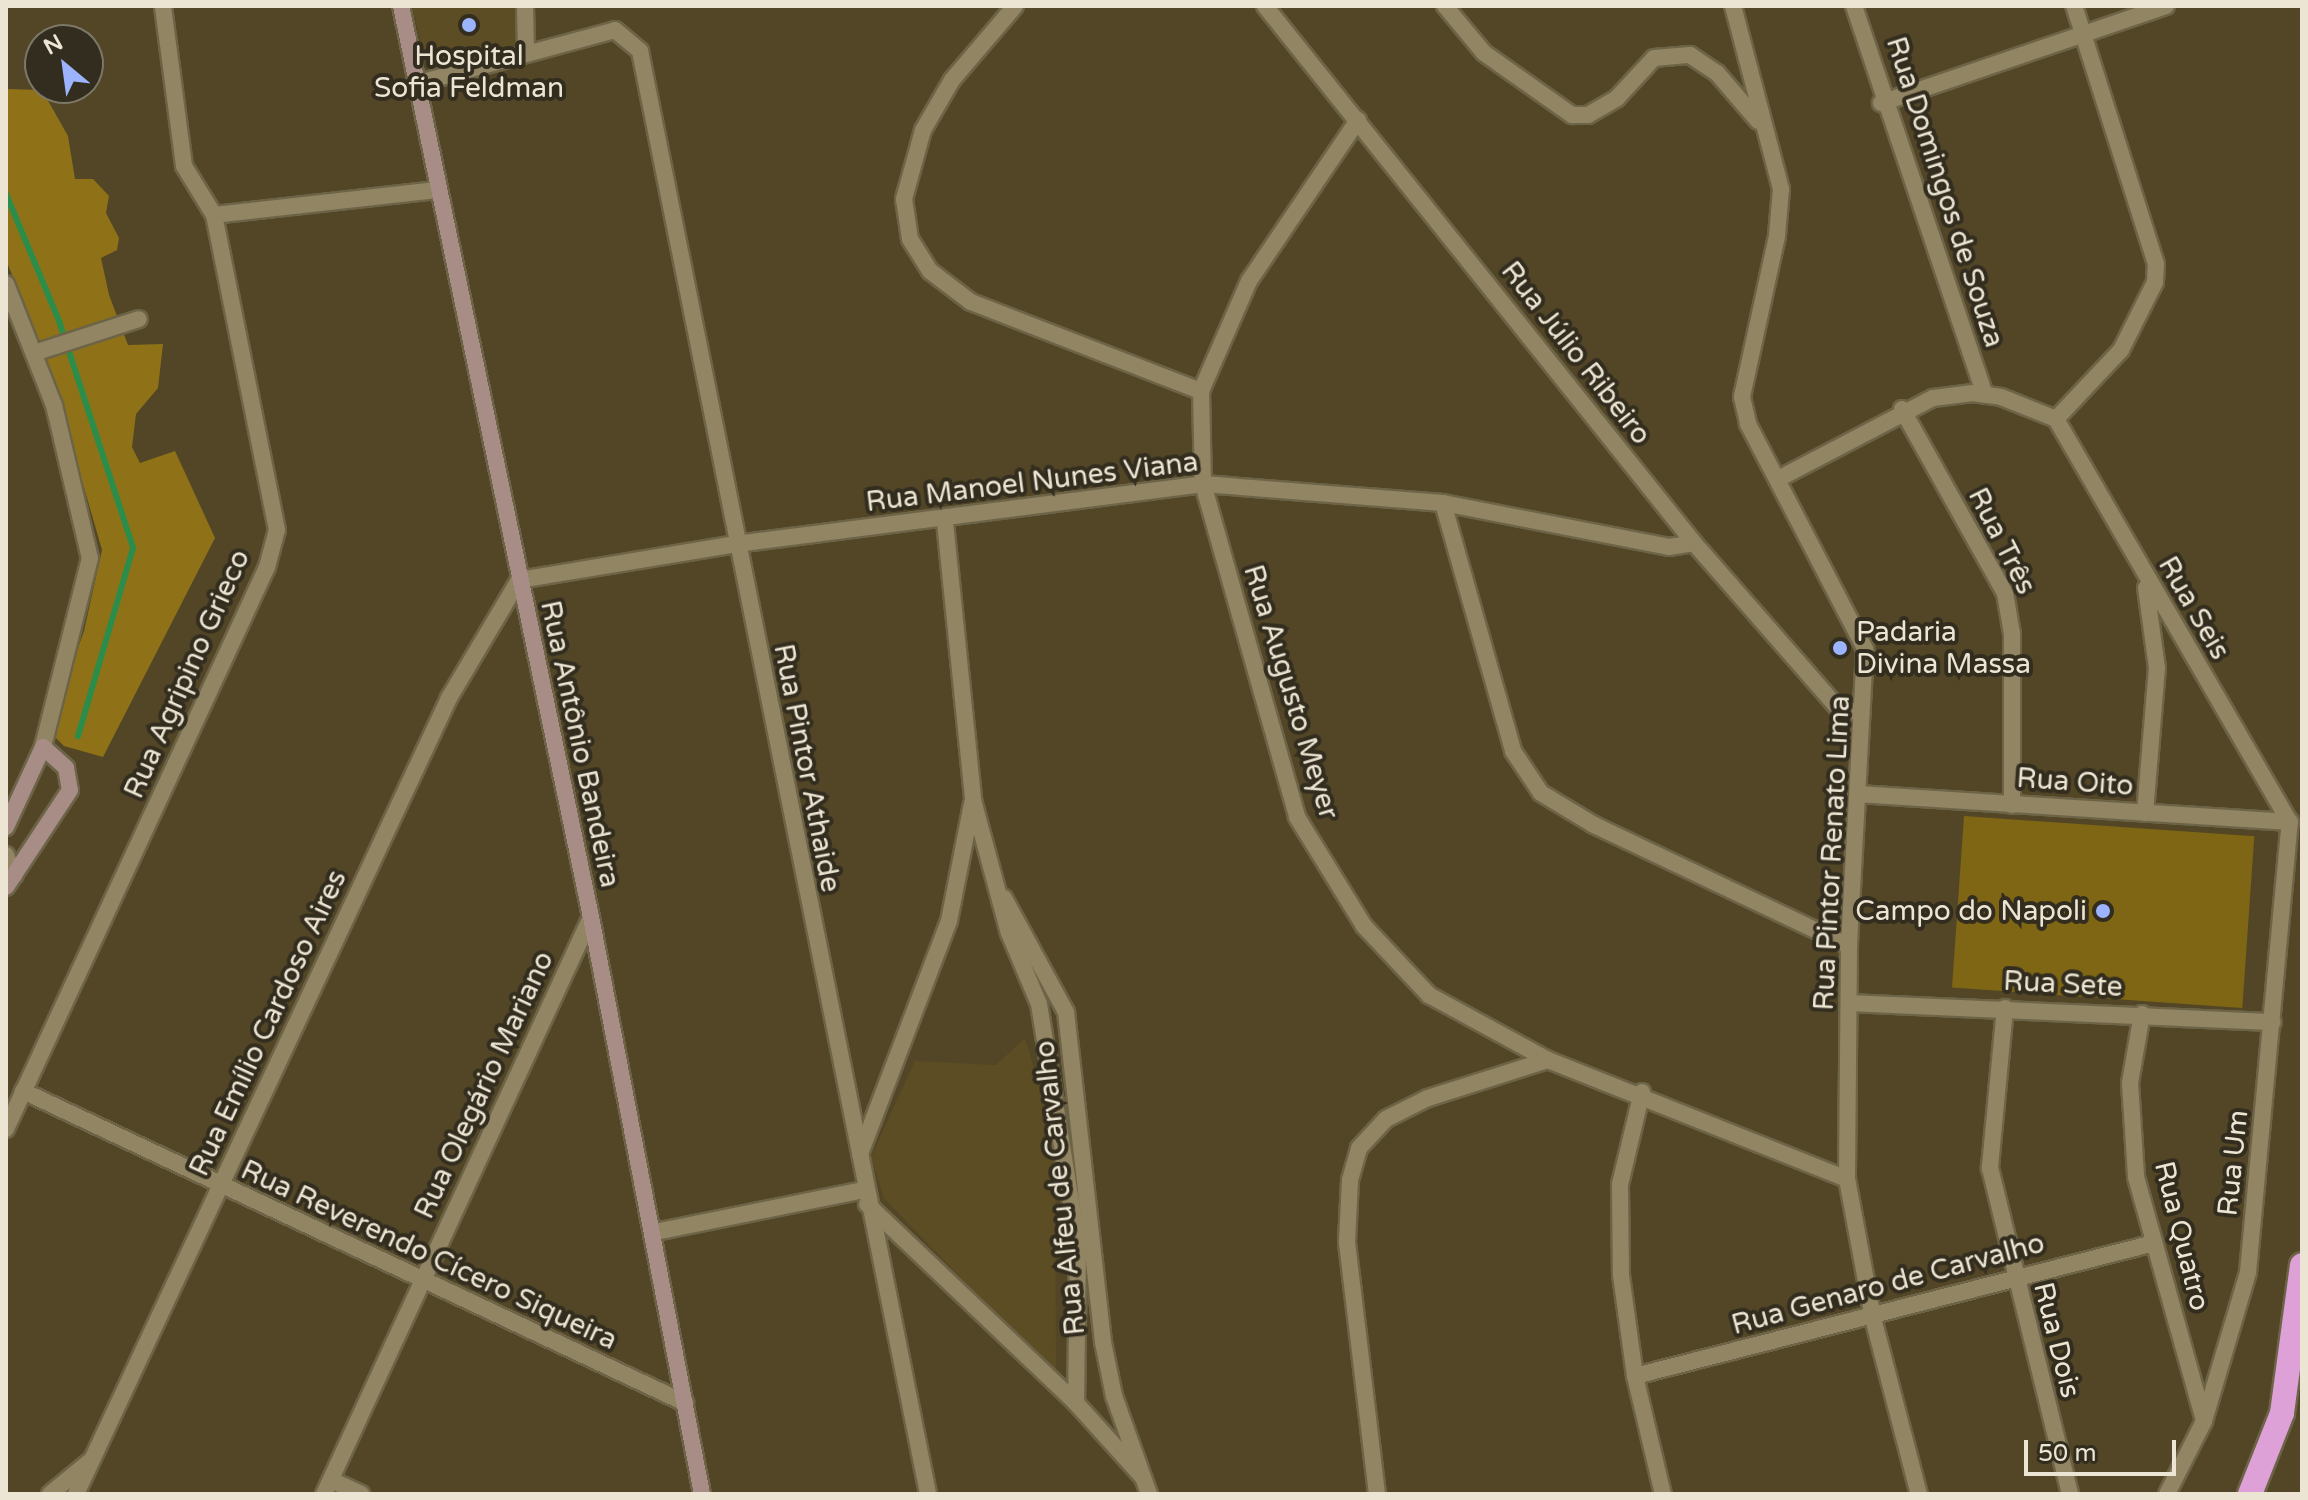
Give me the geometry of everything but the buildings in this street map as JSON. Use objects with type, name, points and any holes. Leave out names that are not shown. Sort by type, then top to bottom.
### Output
[{"type":"highway","points":[[2250,1494],[2282,1413],[2302,1265]]},
{"type":"street","points":[[163,6],[184,166],[214,215],[438,190]]},
{"type":"street","name":"Rua Antônio Bandeira","points":[[401,6],[655,1232],[702,1494]]},
{"type":"street","points":[[419,83],[526,49],[525,6]]},
{"type":"street","points":[[1015,6],[952,80],[923,130],[904,199],[910,239],[930,271],[971,302],[1201,391],[1249,281],[1358,120]]},
{"type":"street","name":"Rua Júlio Ribeiro","points":[[1265,6],[1694,543],[1838,708],[1861,713]]},
{"type":"street","points":[[1445,6],[1484,53],[1572,115],[1588,115],[1617,98],[1654,58],[1690,55],[1751,107],[1767,137]]},
{"type":"street","name":"Rua Pintor Renato Lima","points":[[1733,6],[1781,189],[1777,236],[1742,397],[1748,424],[1865,649],[1849,946],[1851,1003],[1847,1179],[1873,1318],[1919,1494]]},
{"type":"street","name":"Rua Domingos de Souza","points":[[1854,6],[1985,395]]},
{"type":"street","points":[[2056,419],[2121,350],[2155,282],[2156,264],[2074,6]]},
{"type":"street","points":[[1885,102],[2166,6]]},
{"type":"street","name":"Rua Pintor Athaide","points":[[526,49],[615,30],[640,51],[866,1197],[928,1494]]},
{"type":"street","name":"Rua Agripino Grieco","points":[[6,1129],[267,567],[277,530],[214,215]]},
{"type":"street","points":[[6,284],[41,350],[90,558],[43,747],[6,827]]},
{"type":"street","points":[[41,350],[139,319]]},
{"type":"street","name":"Rua Augusto Meyer","points":[[1201,391],[1203,484],[1297,817],[1322,864],[1364,926],[1429,995],[1548,1060],[1642,1092],[1847,1179]]},
{"type":"street","name":"Rua Domingos de Souza","points":[[1778,479],[1902,409],[1955,394],[1985,395],[2056,419]]},
{"type":"street","name":"Rua Três","points":[[1902,409],[2005,593],[2012,634],[2012,805]]},
{"type":"street","name":"Rua Seis","points":[[2056,419],[2290,822]]},
{"type":"street","name":"Rua Manoel Nunes Viana","points":[[519,580],[736,544],[945,522],[1203,484],[1443,503],[1669,547],[1694,543]]},
{"type":"street","points":[[1443,503],[1513,751],[1541,793],[1594,825],[1849,946]]},
{"type":"street","name":"Rua Alfeu de Carvalho","points":[[945,522],[973,800],[997,888],[1048,1047],[1078,1245],[1076,1403]]},
{"type":"street","points":[[2141,569],[2157,668],[2145,813]]},
{"type":"street","name":"Rua Emílio Cardoso Aires","points":[[76,1494],[449,698],[519,580]]},
{"type":"street","points":[[10,881],[70,790],[66,768],[43,747]]},
{"type":"street","name":"Rua Oito","points":[[1858,794],[2290,822]]},
{"type":"street","points":[[859,1156],[940,949],[973,800]]},
{"type":"street","name":"Rua Um","points":[[2167,1494],[2204,1421],[2248,1272],[2290,822]]},
{"type":"street","points":[[6,855],[10,881]]},
{"type":"street","name":"Rua Alfeu de Carvalho","points":[[997,888],[1066,1012],[1103,1342],[1114,1396],[1147,1488]]},
{"type":"street","name":"Rua Olegário Mariano","points":[[327,1487],[591,917]]},
{"type":"street","name":"Rua Sete","points":[[1851,1003],[2273,1022]]},
{"type":"street","name":"Rua Dois","points":[[2005,1008],[1990,1168],[2014,1277],[2070,1494]]},
{"type":"street","name":"Rua Quatro","points":[[2142,1014],[2130,1083],[2136,1177],[2204,1421]]},
{"type":"street","points":[[1377,1494],[1347,1242],[1350,1180],[1359,1148],[1386,1119],[1428,1098],[1548,1060]]},
{"type":"street","name":"Rua Reverendo Cícero Siqueira","points":[[23,1091],[685,1403]]},
{"type":"street","points":[[1642,1092],[1620,1184],[1621,1275],[1635,1376],[1663,1494]]},
{"type":"street","points":[[655,1232],[866,1197],[1076,1403],[1147,1488]]},
{"type":"street","name":"Rua Genaro de Carvalho","points":[[1635,1376],[1873,1318],[2014,1277],[2154,1243]]},
{"type":"street","points":[[50,1494],[92,1461]]},
{"type":"street","points":[[327,1487],[361,1494]]},
{"type":"shaded area","name":"Hospital Sofia Feldman","points":[[412,6],[521,6],[521,44],[429,74]]},
{"type":"shaded area","points":[[6,89],[24,90],[24,104],[50,104],[68,136],[75,179],[93,179],[109,196],[106,213],[119,238],[117,250],[101,258],[109,295],[128,345],[163,344],[158,388],[136,414],[132,447],[140,463],[175,451],[215,538],[103,757],[64,746],[49,731],[84,631],[102,550],[48,362],[6,260]]},
{"type":"shaded area","name":"Campo do Napoli","points":[[1964,816],[2254,836],[2242,1008],[1952,988]]},
{"type":"shaded area","points":[[1025,1038],[1055,1140],[1056,1377],[884,1198],[871,1157],[915,1061],[996,1065]]},
{"type":"waterway","points":[[6,194],[59,321],[133,548],[78,736]]},
{"type":"place","name":"Hospital Sofia Feldman","points":[[469,25]]},
{"type":"place","name":"Padaria Divina Massa","points":[[1840,648]]},
{"type":"place","name":"Campo do Napoli","points":[[2103,911]]}]
